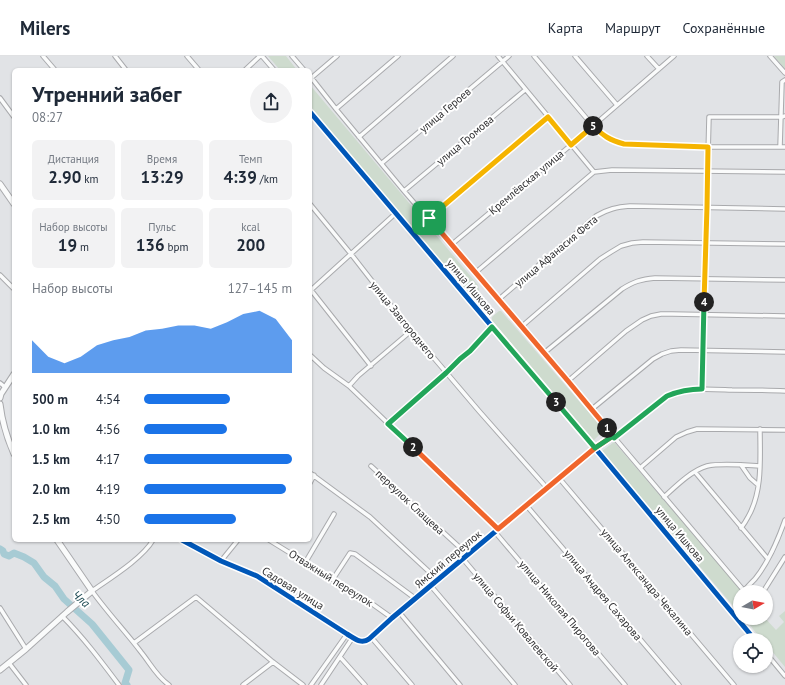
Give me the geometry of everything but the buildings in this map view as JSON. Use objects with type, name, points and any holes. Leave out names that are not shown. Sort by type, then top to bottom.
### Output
[{"type":"street","points":[[43,56],[53,68]]},
{"type":"street","points":[[115,56],[124,68]]},
{"type":"street","points":[[187,56],[197,68]]},
{"type":"street","points":[[247,68],[261,56],[272,68]]},
{"type":"street","points":[[292,56],[302,68]]},
{"type":"street","points":[[312,76],[337,56]]},
{"type":"street","points":[[336,109],[398,56]]},
{"type":"street","points":[[359,137],[453,56]]},
{"type":"street","points":[[498,56],[594,172]]},
{"type":"street","name":"улица Героев","points":[[382,163],[509,56]]},
{"type":"street","points":[[534,56],[593,126],[612,141],[624,144],[708,147],[785,147]]},
{"type":"street","points":[[575,56],[617,105]]},
{"type":"street","points":[[647,56],[659,69]]},
{"type":"street","name":"Кремлёвская улица","points":[[451,245],[571,145],[674,56]]},
{"type":"street","points":[[770,56],[785,73]]},
{"type":"street","name":"улица Ишкова","points":[[312,80],[404,191],[429,218],[592,409],[739,585]]},
{"type":"street","points":[[780,147],[783,117],[782,82],[785,80]]},
{"type":"street","name":"улица Громова","points":[[404,191],[525,90]]},
{"type":"street","points":[[0,98],[12,114]]},
{"type":"street","name":"улица Ишкова","points":[[312,114],[595,448],[749,633]]},
{"type":"street","points":[[429,218],[548,117]]},
{"type":"street","points":[[702,389],[709,117],[783,117]]},
{"type":"street","points":[[475,273],[594,172],[612,170],[785,172]]},
{"type":"street","points":[[0,184],[12,201]]},
{"type":"street","name":"улица Завгороднего","points":[[312,206],[446,373],[547,488]]},
{"type":"street","name":"улица Афанасия Фета","points":[[498,300],[596,216],[618,207],[785,209]]},
{"type":"street","points":[[312,288],[396,213]]},
{"type":"street","points":[[522,327],[600,259],[620,246],[643,242],[785,244]]},
{"type":"street","points":[[0,275],[12,287]]},
{"type":"street","points":[[544,353],[612,297],[632,283],[644,279],[785,280]]},
{"type":"street","points":[[312,292],[371,366]]},
{"type":"street","points":[[568,381],[626,331],[642,320],[651,316],[660,314],[704,314],[785,316]]},
{"type":"street","points":[[388,424],[470,351],[492,327]]},
{"type":"street","points":[[349,386],[358,376],[411,331]]},
{"type":"street","points":[[592,409],[653,359],[671,351],[703,350],[785,352]]},
{"type":"street","name":"улица Николая Пирогова","points":[[312,357],[324,368],[349,386],[496,530],[625,685]]},
{"type":"street","points":[[0,398],[5,386],[12,377]]},
{"type":"street","points":[[0,383],[5,386]]},
{"type":"street","name":"Ямский переулок","points":[[370,638],[496,530],[595,448],[614,437],[667,396],[687,389],[785,391]]},
{"type":"street","points":[[0,404],[5,429],[12,448]]},
{"type":"street","points":[[640,468],[676,437],[697,429],[785,430]]},
{"type":"street","points":[[741,528],[752,509],[760,477],[760,429]]},
{"type":"street","points":[[664,497],[681,482],[705,467],[714,465],[759,466]]},
{"type":"street","points":[[741,465],[750,478],[758,485]]},
{"type":"street","name":"переулок Слащева","points":[[371,466],[468,555]]},
{"type":"street","points":[[695,472],[768,559]]},
{"type":"street","points":[[312,480],[314,476],[370,517],[438,580]]},
{"type":"street","name":"улица Александра Чекалина","points":[[559,478],[734,685]]},
{"type":"street","name":"улица Андрея Сахарова","points":[[526,505],[679,685]]},
{"type":"street","points":[[305,563],[334,514]]},
{"type":"street","points":[[750,585],[768,559],[785,520]]},
{"type":"street","points":[[58,542],[102,606],[117,622],[163,681],[169,685]]},
{"type":"street","points":[[0,670],[26,649],[77,603],[133,562],[152,542]]},
{"type":"street","name":"Садовая улица","points":[[186,542],[221,561],[257,576],[347,634],[363,642],[370,638]]},
{"type":"street","points":[[221,561],[236,542]]},
{"type":"street","name":"Отважный переулок","points":[[276,542],[305,563],[371,603],[392,618]]},
{"type":"street","points":[[333,580],[350,553],[355,554],[416,599]]},
{"type":"street","points":[[767,585],[785,557]]},
{"type":"street","name":"улица Софьи Ковалевской","points":[[463,559],[570,685]]},
{"type":"street","points":[[431,586],[515,685]]},
{"type":"street","points":[[134,643],[196,597],[273,662],[303,685]]},
{"type":"street","points":[[0,608],[26,649]]},
{"type":"street","points":[[399,612],[460,685]]},
{"type":"street","points":[[62,616],[93,650],[119,685]]},
{"type":"street","points":[[311,685],[347,634]]},
{"type":"street","points":[[321,685],[353,637]]},
{"type":"street","points":[[370,638],[412,685]]},
{"type":"street","points":[[340,656],[365,685]]},
{"type":"street","points":[[773,661],[785,676]]},
{"type":"street","points":[[243,685],[273,662]]},
{"type":"street","points":[[9,663],[26,685]]},
{"type":"green space","points":[[268,56],[286,56],[295,68],[278,68]]},
{"type":"green space","points":[[774,56],[785,56],[785,69]]},
{"type":"green space","points":[[312,87],[478,285],[480,296],[474,302],[312,108]]},
{"type":"green space","points":[[501,311],[604,430],[593,441],[492,322],[492,317]]},
{"type":"green space","points":[[614,442],[737,585],[733,585],[733,606],[602,451]]},
{"type":"green space","points":[[785,611],[785,667],[773,652],[773,633],[756,633],[750,625],[771,625],[776,630],[784,622],[779,616]]},
{"type":"waterway","name":"Чла","points":[[0,549],[4,554],[9,556],[14,553],[34,563],[44,577],[55,586],[64,599],[92,624],[129,670],[125,683],[127,685]]},
{"type":"cycle path","points":[[312,114],[595,448],[749,633]]},
{"type":"cycle path","points":[[186,542],[221,561],[257,576],[355,639],[366,641],[595,448],[613,436]]},
{"type":"route","points":[[429,218],[548,117],[571,145],[593,126],[612,141],[624,144],[708,147],[702,389],[687,389],[667,396],[614,438],[613,436],[595,448],[492,327],[470,351],[388,424],[498,529],[595,448],[613,436],[592,409],[429,218]]}]
